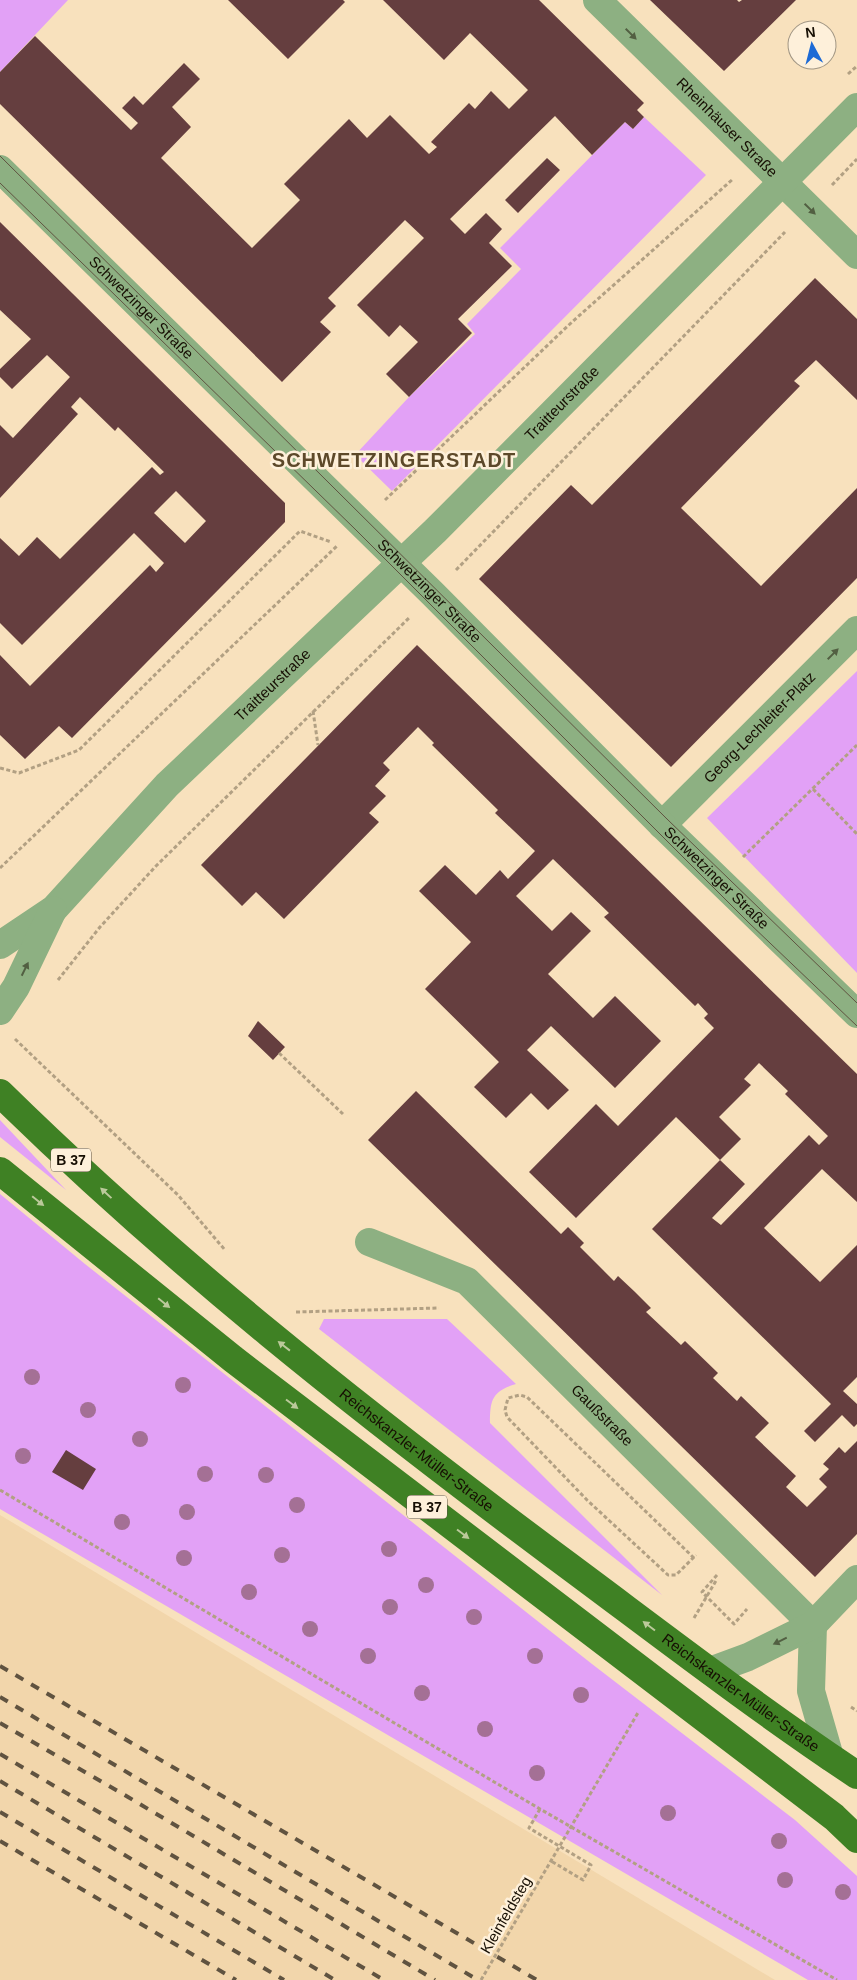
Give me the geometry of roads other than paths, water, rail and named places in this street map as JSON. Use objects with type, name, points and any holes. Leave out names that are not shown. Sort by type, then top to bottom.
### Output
[{"type":"main road","name":"Reichskanzler-Müller-Straße","points":[[0,1093],[141,1227],[258,1326],[436,1467],[710,1671],[857,1775]]},
{"type":"main road","name":"B 37","points":[[0,1170],[234,1359],[834,1817],[857,1839]]},
{"type":"street","name":"Rheinhäuser Straße","points":[[597,0],[857,256]]},
{"type":"street","name":"Traitteurstraße","points":[[0,945],[54,909],[168,785],[401,564],[857,107]]},
{"type":"street","name":"Schwetzinger Straße","points":[[0,170],[433,594],[662,824],[857,1014]]},
{"type":"street","name":"Georg-Lechleiter-Platz","points":[[662,824],[857,630]]},
{"type":"street","name":"Traitteurstraße","points":[[0,1010],[16,987],[54,909]]},
{"type":"street","name":"Gaußstraße","points":[[369,1242],[467,1281],[813,1625]]},
{"type":"street","points":[[710,1671],[748,1657],[813,1625],[857,1579]]},
{"type":"street","points":[[813,1625],[811,1691],[830,1757]]},
{"type":"tram line","points":[[0,156],[667,819],[857,1003]]},
{"type":"tram line","points":[[0,183],[355,529],[749,923],[857,1026]]},
{"type":"railway","points":[[0,1666],[537,1980]]},
{"type":"railway","points":[[0,1697],[478,1980]]},
{"type":"railway","points":[[0,1723],[435,1980]]},
{"type":"railway","points":[[0,1754],[384,1980]]},
{"type":"railway","points":[[0,1781],[335,1980]]},
{"type":"railway","points":[[0,1812],[284,1980]]},
{"type":"railway","points":[[0,1841],[236,1980]]},
{"type":"district","name":"SCHWETZINGERSTADT","points":[[394,460]]}]
